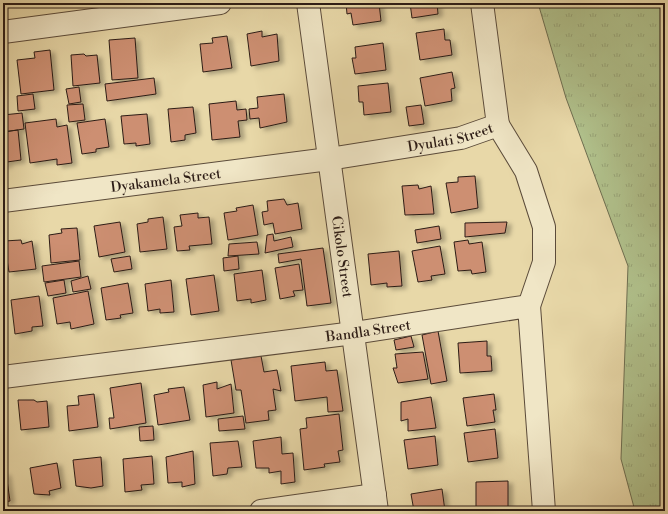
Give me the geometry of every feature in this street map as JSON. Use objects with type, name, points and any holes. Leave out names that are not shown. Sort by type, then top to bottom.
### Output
[{"type":"street","points":[[3,32],[107,10],[220,3]]},
{"type":"street","name":"Cikolo Street","points":[[308,3],[376,503]]},
{"type":"street","name":"Dyulati Street","points":[[329,159],[461,138],[498,125],[482,3]]},
{"type":"street","points":[[498,125],[526,171],[544,227],[544,262],[529,306],[544,511]]},
{"type":"street","name":"Dyakamela Street","points":[[3,201],[329,159]]},
{"type":"street","name":"Bandla Street","points":[[3,377],[354,334],[529,306]]},
{"type":"street","points":[[261,511],[376,503]]},
{"type":"green space","points":[[538,3],[665,3],[665,511],[635,511],[621,459],[628,266],[566,98]]},
{"type":"building","points":[[346,3],[379,3],[381,21],[353,25],[351,13],[347,14]]},
{"type":"building","points":[[410,3],[437,3],[438,14],[412,18]]},
{"type":"building","points":[[444,29],[445,40],[450,40],[452,55],[420,60],[416,33]]},
{"type":"building","points":[[262,31],[262,37],[277,34],[279,61],[251,66],[247,34]]},
{"type":"building","points":[[227,36],[232,68],[203,72],[200,44],[213,43],[212,38]]},
{"type":"building","points":[[135,38],[138,78],[112,80],[109,40]]},
{"type":"building","points":[[383,43],[386,70],[355,74],[352,58],[356,58],[355,47]]},
{"type":"building","points":[[50,50],[54,90],[21,94],[17,60],[35,58],[34,52]]},
{"type":"building","points":[[84,54],[86,56],[97,55],[100,83],[73,86],[71,55]]},
{"type":"building","points":[[452,72],[455,88],[451,89],[452,101],[425,106],[420,78]]},
{"type":"building","points":[[154,78],[156,94],[107,101],[105,84]]},
{"type":"building","points":[[388,83],[391,112],[364,115],[363,102],[359,102],[358,86]]},
{"type":"building","points":[[79,87],[81,102],[69,104],[66,89]]},
{"type":"building","points":[[33,94],[35,109],[18,111],[17,96]]},
{"type":"building","points":[[284,94],[287,122],[260,128],[259,118],[250,119],[249,109],[258,108],[257,97]]},
{"type":"building","points":[[236,101],[237,110],[246,109],[247,120],[238,121],[240,137],[212,140],[209,104]]},
{"type":"building","points":[[83,104],[85,120],[69,122],[67,105]]},
{"type":"building","points":[[421,105],[424,124],[409,126],[406,107]]},
{"type":"building","points":[[193,107],[196,133],[185,135],[185,140],[171,142],[168,109]]},
{"type":"building","points":[[22,113],[24,129],[3,132],[3,115]]},
{"type":"building","points":[[147,114],[150,144],[136,146],[136,143],[124,144],[121,116]]},
{"type":"building","points":[[56,119],[57,127],[67,125],[72,163],[57,165],[57,159],[30,163],[25,123]]},
{"type":"building","points":[[105,119],[109,147],[96,149],[96,152],[82,154],[77,123]]},
{"type":"building","points":[[18,130],[21,160],[7,162],[7,165],[3,165],[3,132]]},
{"type":"building","points":[[475,176],[478,208],[451,213],[446,183],[458,182],[458,177]]},
{"type":"building","points":[[418,185],[419,189],[431,186],[434,214],[405,215],[402,186]]},
{"type":"building","points":[[284,199],[287,205],[298,203],[302,229],[275,234],[273,223],[264,225],[262,212],[268,211],[267,201]]},
{"type":"building","points":[[253,205],[258,235],[228,240],[224,213],[237,211],[236,208]]},
{"type":"building","points":[[198,213],[198,218],[209,217],[212,244],[189,246],[190,250],[177,251],[174,227],[182,226],[180,215]]},
{"type":"building","points":[[163,217],[167,249],[140,252],[137,224],[148,222],[148,219]]},
{"type":"building","points":[[120,222],[125,252],[99,257],[94,226]]},
{"type":"building","points":[[507,222],[505,233],[465,237],[465,223]]},
{"type":"building","points":[[439,226],[441,239],[417,243],[415,230]]},
{"type":"building","points":[[77,228],[80,260],[51,263],[49,235],[62,233],[61,229]]},
{"type":"building","points":[[273,234],[274,241],[291,237],[293,247],[265,253],[267,235]]},
{"type":"building","points":[[21,240],[22,244],[32,241],[36,269],[9,272],[4,241]]},
{"type":"building","points":[[468,240],[469,244],[482,242],[486,272],[472,274],[471,270],[458,271],[454,242]]},
{"type":"building","points":[[257,242],[259,254],[228,256],[229,244]]},
{"type":"building","points":[[440,246],[445,274],[431,276],[432,280],[418,282],[412,251]]},
{"type":"building","points":[[323,248],[331,303],[307,306],[301,259],[279,263],[278,254]]},
{"type":"building","points":[[399,251],[402,286],[387,287],[387,283],[371,285],[368,254]]},
{"type":"building","points":[[130,256],[132,269],[114,272],[111,259]]},
{"type":"building","points":[[238,256],[239,269],[224,271],[223,258]]},
{"type":"building","points":[[79,261],[81,277],[44,282],[42,266]]},
{"type":"building","points":[[299,264],[303,290],[293,291],[295,296],[280,299],[275,268]]},
{"type":"building","points":[[262,270],[266,300],[251,303],[251,299],[237,301],[234,274]]},
{"type":"building","points":[[214,275],[219,311],[191,315],[186,279]]},
{"type":"building","points":[[88,276],[91,289],[73,292],[71,281]]},
{"type":"building","points":[[64,280],[66,293],[48,296],[45,283]]},
{"type":"building","points":[[171,280],[174,312],[160,313],[160,309],[148,311],[145,284]]},
{"type":"building","points":[[128,283],[133,313],[120,315],[121,318],[106,320],[101,288]]},
{"type":"building","points":[[88,291],[94,324],[71,329],[70,322],[57,324],[53,298]]},
{"type":"building","points":[[39,296],[43,326],[32,327],[32,331],[15,334],[11,300]]},
{"type":"building","points":[[438,331],[447,381],[431,384],[422,335]]},
{"type":"building","points":[[411,336],[414,347],[396,350],[394,340]]},
{"type":"building","points":[[487,341],[487,356],[491,356],[492,371],[460,373],[458,343]]},
{"type":"building","points":[[423,352],[428,379],[398,383],[393,368],[397,368],[395,354]]},
{"type":"building","points":[[261,356],[264,372],[277,370],[281,391],[273,389],[276,410],[268,411],[269,420],[246,423],[241,390],[236,390],[231,360]]},
{"type":"building","points":[[325,362],[326,371],[337,370],[343,411],[328,412],[327,397],[295,401],[291,366]]},
{"type":"building","points":[[217,382],[217,389],[231,384],[234,413],[206,417],[203,385]]},
{"type":"building","points":[[141,383],[146,423],[110,429],[109,418],[114,418],[110,388]]},
{"type":"building","points":[[184,387],[190,420],[158,425],[154,395],[169,392],[168,389]]},
{"type":"building","points":[[94,394],[98,427],[69,431],[67,406],[79,405],[78,396]]},
{"type":"building","points":[[494,394],[496,410],[493,410],[495,422],[467,426],[463,398]]},
{"type":"building","points":[[431,397],[436,428],[408,431],[408,419],[401,421],[401,402]]},
{"type":"building","points":[[18,400],[34,400],[37,402],[47,401],[49,427],[21,430]]},
{"type":"building","points":[[339,414],[343,450],[338,451],[340,462],[324,464],[325,467],[304,470],[300,429],[307,428],[306,418]]},
{"type":"building","points":[[243,416],[245,429],[219,431],[218,419]]},
{"type":"building","points":[[153,426],[154,440],[140,441],[139,427]]},
{"type":"building","points":[[495,429],[498,458],[468,462],[464,433]]},
{"type":"building","points":[[435,436],[438,465],[408,469],[404,440]]},
{"type":"building","points":[[281,437],[282,454],[293,453],[295,482],[281,484],[281,471],[269,473],[269,468],[256,468],[253,441]]},
{"type":"building","points":[[238,441],[242,467],[228,468],[227,474],[213,476],[210,443]]},
{"type":"building","points":[[193,451],[195,484],[182,487],[182,482],[168,483],[166,457]]},
{"type":"building","points":[[152,456],[154,484],[141,485],[142,490],[125,492],[123,459]]},
{"type":"building","points":[[101,457],[103,486],[91,488],[76,486],[73,460]]},
{"type":"building","points":[[57,463],[61,488],[49,491],[50,495],[34,494],[30,468]]},
{"type":"building","points":[[3,473],[6,473],[10,501],[3,502]]},
{"type":"building","points":[[508,481],[508,511],[476,511],[476,482]]},
{"type":"building","points":[[442,489],[445,511],[414,511],[411,494]]}]
